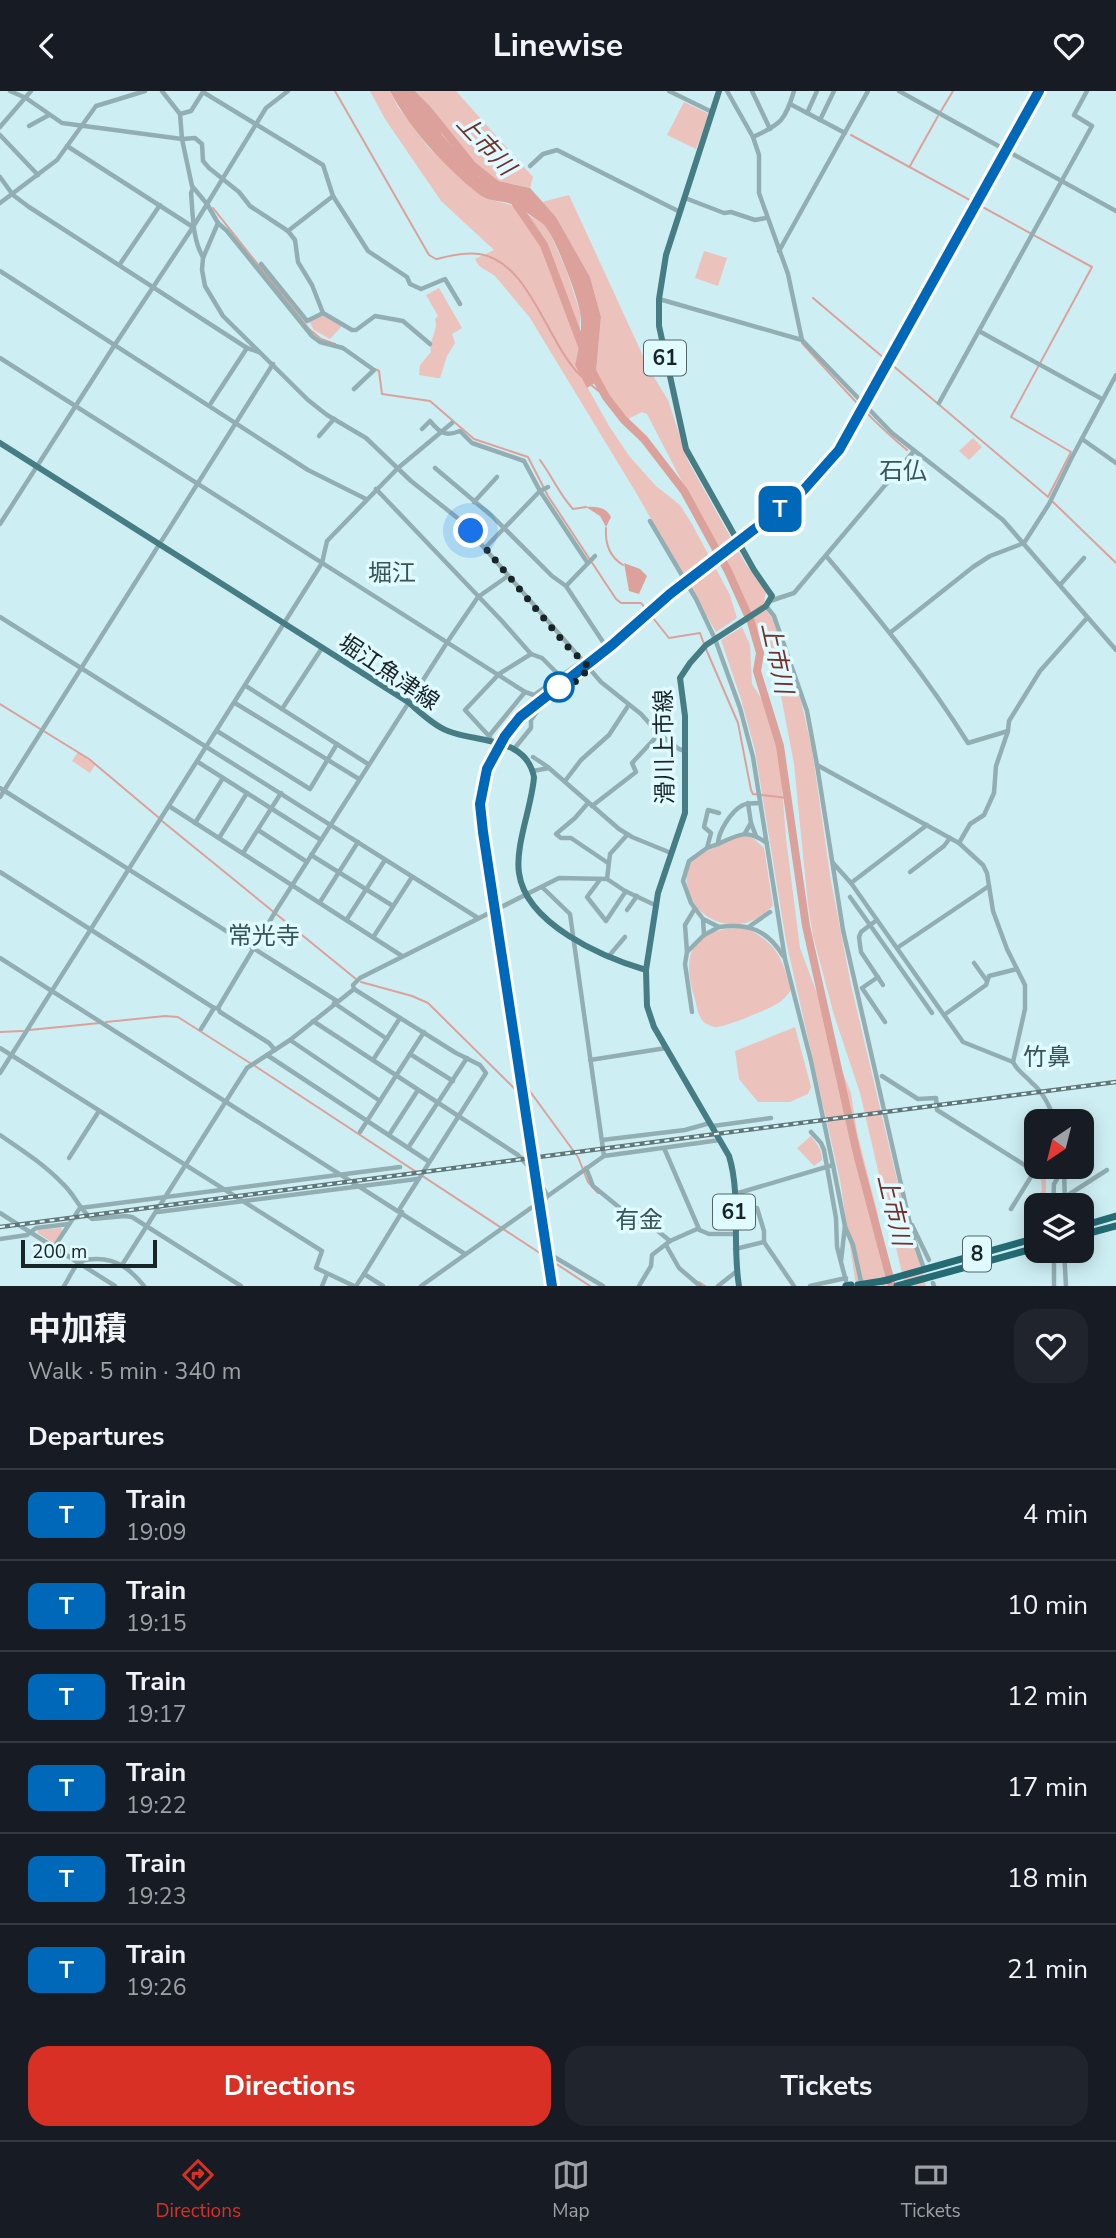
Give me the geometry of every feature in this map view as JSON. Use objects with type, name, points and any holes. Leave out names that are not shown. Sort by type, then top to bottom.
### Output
[{"type":"highway","points":[[1094,1222],[1116,1216]]},
{"type":"highway","points":[[1094,1232],[1116,1226]]},
{"type":"highway","name":"8","points":[[854,1285],[926,1279],[1024,1242]]},
{"type":"highway","name":"8","points":[[897,1286],[1024,1251]]},
{"type":"main road","name":"61","points":[[719,91],[666,255],[659,299],[661,338],[686,449],[754,570],[768,588],[772,596],[768,604]]},
{"type":"main road","name":"堀江魚津線","points":[[0,443],[408,702],[443,729],[490,738],[514,749],[522,755],[533,771]]},
{"type":"main road","name":"滑川上市線","points":[[739,1286],[732,1166],[722,1140],[666,1048],[650,1016],[645,992],[655,905],[685,813],[685,716],[680,678],[700,651],[768,604]]},
{"type":"main road","points":[[533,771],[533,786],[519,859],[519,873],[526,894],[544,917],[573,937],[607,957],[646,970]]},
{"type":"street","points":[[10,91],[26,98],[62,123],[182,139],[195,138],[202,144],[203,160],[215,175],[239,192],[250,206],[288,231],[295,240],[298,262],[312,285],[323,313],[352,330],[356,330],[374,316],[403,321],[430,344]]},
{"type":"street","points":[[0,127],[30,91]]},
{"type":"street","points":[[0,203],[57,160],[96,106],[145,91]]},
{"type":"street","points":[[162,91],[180,114],[182,139],[193,188],[218,223],[229,229],[312,336],[320,342],[343,348],[374,370],[354,389]]},
{"type":"street","points":[[180,114],[191,111],[203,91],[323,165],[333,196],[368,251],[407,277],[410,284],[421,289],[445,279],[460,304]]},
{"type":"street","points":[[0,524],[152,286],[194,226],[266,108],[288,91]]},
{"type":"street","points":[[669,91],[712,113]]},
{"type":"street","points":[[727,91],[753,137],[759,155],[759,193],[788,274],[802,339],[864,406],[914,451],[1003,520],[1116,650]]},
{"type":"street","points":[[752,91],[770,129]]},
{"type":"street","points":[[753,137],[770,129],[785,117],[792,105],[794,91]]},
{"type":"street","points":[[807,113],[817,91]]},
{"type":"street","points":[[820,120],[834,91]]},
{"type":"street","points":[[779,252],[868,91]]},
{"type":"street","points":[[899,91],[1116,212]]},
{"type":"street","points":[[939,403],[1093,126],[1074,115],[1087,91]]},
{"type":"street","points":[[792,105],[845,133]]},
{"type":"street","points":[[29,126],[49,115]]},
{"type":"street","points":[[0,135],[38,175]]},
{"type":"street","points":[[67,146],[194,226]]},
{"type":"street","points":[[530,166],[543,154],[557,150],[680,212]]},
{"type":"street","points":[[0,177],[13,195],[247,348],[260,352]]},
{"type":"street","points":[[193,188],[191,193],[194,226],[203,258]]},
{"type":"street","points":[[288,231],[333,196]]},
{"type":"street","points":[[685,198],[724,213],[731,212],[755,220],[766,218]]},
{"type":"street","points":[[120,264],[160,205]]},
{"type":"street","points":[[218,223],[203,258],[202,270],[205,286],[223,316],[308,400],[366,438],[377,451],[460,520],[601,682],[659,734],[685,751]]},
{"type":"street","points":[[261,264],[307,321],[323,313]]},
{"type":"street","points":[[0,271],[308,470],[366,499]]},
{"type":"street","points":[[659,299],[802,339]]},
{"type":"street","points":[[979,331],[1102,399]]},
{"type":"street","points":[[211,403],[247,348]]},
{"type":"street","points":[[0,358],[525,692],[534,695],[605,645],[566,586],[435,468]]},
{"type":"street","points":[[0,797],[2,789],[82,668],[273,363]]},
{"type":"street","points":[[891,632],[973,567],[990,556],[1024,543],[1049,505],[1116,375]]},
{"type":"street","points":[[318,436],[334,419]]},
{"type":"street","points":[[422,429],[430,421],[440,433],[451,435],[460,431],[472,443],[524,461],[540,491],[587,562]]},
{"type":"street","points":[[0,1073],[322,563],[327,541],[398,468],[452,423]]},
{"type":"street","points":[[1082,439],[1116,463]]},
{"type":"street","points":[[914,451],[794,593],[768,604],[807,711],[843,930],[909,1222],[926,1279]]},
{"type":"street","points":[[474,502],[496,477]]},
{"type":"street","points":[[485,548],[540,491],[548,487]]},
{"type":"street","points":[[376,489],[530,655],[542,658],[562,677]]},
{"type":"street","points":[[650,521],[696,599],[715,639],[743,718],[753,757],[785,959],[824,1124],[837,1247],[854,1285]]},
{"type":"street","points":[[566,586],[595,556]]},
{"type":"street","points":[[827,557],[928,680],[968,743],[1008,731]]},
{"type":"street","points":[[1060,585],[1084,558]]},
{"type":"street","points":[[201,1029],[447,641],[478,597],[508,576]]},
{"type":"street","points":[[0,617],[478,918]]},
{"type":"street","points":[[959,843],[970,824],[984,815],[994,793],[996,766],[1009,721],[1040,671],[1087,618]]},
{"type":"street","points":[[282,709],[322,648]]},
{"type":"street","points":[[525,692],[490,738],[465,710],[499,674],[530,655]]},
{"type":"street","points":[[514,749],[531,728],[531,720],[538,709],[561,695],[590,668]]},
{"type":"street","points":[[246,686],[369,764]]},
{"type":"street","points":[[235,703],[359,779]]},
{"type":"street","points":[[565,781],[581,759],[609,735],[628,706]]},
{"type":"street","points":[[217,731],[310,789],[337,744]]},
{"type":"street","points":[[608,863],[571,838],[561,838],[556,834],[590,804],[636,772],[632,763],[659,734]]},
{"type":"street","points":[[533,757],[627,835],[671,853]]},
{"type":"street","points":[[197,762],[321,840]]},
{"type":"street","points":[[817,765],[959,843],[983,865],[989,886],[989,901],[1025,985],[1026,1000],[1013,1062]]},
{"type":"street","points":[[533,771],[549,768]]},
{"type":"street","points":[[195,823],[223,778]]},
{"type":"street","points":[[2,789],[253,948],[387,1039]]},
{"type":"street","points":[[219,838],[247,793]]},
{"type":"street","points":[[243,853],[281,793]]},
{"type":"street","points":[[718,845],[718,836],[738,807],[748,803],[760,803]]},
{"type":"street","points":[[748,803],[756,836]]},
{"type":"street","points":[[169,806],[402,956]]},
{"type":"street","points":[[707,848],[711,833],[704,827],[708,810],[719,813]]},
{"type":"street","points":[[744,834],[751,823]]},
{"type":"street","points":[[851,883],[927,825]]},
{"type":"street","points":[[258,830],[307,862]]},
{"type":"street","points":[[719,927],[703,919],[694,910],[686,894],[683,881],[689,861],[707,848],[738,834],[756,836],[767,843]]},
{"type":"street","points":[[607,879],[610,854],[627,835]]},
{"type":"street","points":[[910,872],[944,846],[950,838]]},
{"type":"street","points":[[320,902],[358,842]]},
{"type":"street","points":[[312,855],[393,906]]},
{"type":"street","points":[[347,919],[385,860]]},
{"type":"street","points":[[831,860],[851,883],[963,1042],[1013,1062],[1045,1098],[1050,1109]]},
{"type":"street","points":[[0,871],[216,1008],[269,1043],[275,1050]]},
{"type":"street","points":[[374,936],[412,877]]},
{"type":"street","points":[[122,1265],[247,1068],[290,1040],[354,989],[360,978],[559,878],[599,881],[607,879],[655,905]]},
{"type":"street","points":[[599,881],[587,897],[606,921],[626,891]]},
{"type":"street","points":[[897,948],[989,886]]},
{"type":"street","points":[[542,887],[570,914],[604,1156]]},
{"type":"street","points":[[627,910],[637,896]]},
{"type":"street","points":[[850,897],[932,1013]]},
{"type":"street","points":[[692,1012],[685,964],[685,925],[694,910]]},
{"type":"street","points":[[687,953],[704,935],[719,927],[749,926],[770,912]]},
{"type":"street","points":[[703,919],[704,935]]},
{"type":"street","points":[[877,920],[861,932],[859,947],[883,985]]},
{"type":"street","points":[[749,926],[771,941],[785,959]]},
{"type":"street","points":[[607,957],[625,936]]},
{"type":"street","points":[[0,958],[465,1254]]},
{"type":"street","points":[[974,963],[988,981]]},
{"type":"street","points":[[944,1015],[986,985],[989,976],[1017,969]]},
{"type":"street","points":[[878,977],[862,988],[885,1022]]},
{"type":"street","points":[[0,1048],[322,1251],[316,1268],[355,1286],[428,1161],[486,1073],[480,1065],[354,989]]},
{"type":"street","points":[[373,1060],[400,1018]]},
{"type":"street","points":[[313,1021],[519,1155],[529,1167]]},
{"type":"street","points":[[360,1132],[424,1032]]},
{"type":"street","points":[[290,1040],[380,1101]]},
{"type":"street","points":[[590,1060],[666,1048]]},
{"type":"street","points":[[410,1054],[453,1081]]},
{"type":"street","points":[[267,1055],[428,1161]]},
{"type":"street","points":[[408,1149],[467,1058]]},
{"type":"street","points":[[882,1076],[919,1098],[936,1098],[937,1110],[1024,1162]]},
{"type":"street","points":[[389,1135],[418,1090]]},
{"type":"street","points":[[69,1159],[99,1111]]},
{"type":"street","points":[[601,1140],[771,1118]]},
{"type":"street","points":[[811,1132],[821,1143],[830,1166],[845,1226],[853,1245],[854,1285]]},
{"type":"street","points":[[0,1135],[44,1166],[65,1185],[80,1208],[92,1219],[132,1217],[241,1286]]},
{"type":"street","points":[[421,1286],[604,1156],[722,1140]]},
{"type":"street","points":[[664,1147],[699,1230]]},
{"type":"street","points":[[734,1194],[830,1166]]},
{"type":"street","points":[[54,1247],[80,1208],[400,1167]]},
{"type":"street","points":[[586,1168],[593,1186],[631,1217],[653,1227],[668,1243],[679,1268],[700,1286]]},
{"type":"street","points":[[1072,1193],[1107,1170]]},
{"type":"street","points":[[538,1173],[547,1195]]},
{"type":"street","points":[[158,1212],[418,1179]]},
{"type":"street","points":[[1011,1209],[1030,1179]]},
{"type":"street","points":[[547,1195],[543,1203],[551,1255],[603,1286]]},
{"type":"street","points":[[734,1213],[757,1208],[764,1231],[764,1243],[794,1286]]},
{"type":"street","points":[[0,1213],[115,1286]]},
{"type":"street","points":[[909,1222],[929,1260]]},
{"type":"street","points":[[0,1239],[27,1235],[36,1228],[69,1224]]},
{"type":"street","points":[[841,1261],[845,1226]]},
{"type":"street","points":[[639,1286],[652,1266],[652,1255],[690,1230],[709,1234],[735,1234]]},
{"type":"street","points":[[735,1249],[764,1243]]},
{"type":"street","points":[[64,1286],[79,1263],[97,1259],[122,1265],[144,1286]]},
{"type":"street","points":[[1054,1263],[1054,1286]]},
{"type":"street","points":[[1065,1263],[1066,1286]]},
{"type":"street","points":[[718,1286],[737,1271]]},
{"type":"street","points":[[322,1286],[327,1273]]},
{"type":"street","points":[[364,1274],[383,1286]]},
{"type":"street","points":[[810,1286],[854,1285]]},
{"type":"shaded area","points":[[370,91],[390,91],[398,107],[429,148],[484,198],[511,205],[546,225],[566,269],[580,312],[580,348],[575,365],[609,426],[630,457],[656,486],[680,505],[730,595],[737,618],[716,632],[635,491],[530,318],[495,276],[479,266],[475,259],[494,250],[441,201],[385,119]]},
{"type":"shaded area","points":[[390,91],[415,91],[430,106],[442,135],[480,177],[530,188],[556,217],[590,277],[601,317],[595,383],[587,388],[575,365],[581,332],[580,312],[564,265],[547,229],[519,208],[484,197],[467,184],[418,134]]},
{"type":"shaded area","points":[[415,91],[456,91],[533,177],[530,188],[480,177],[442,135],[430,106]]},
{"type":"shaded area","points":[[684,102],[709,114],[696,149],[667,135]]},
{"type":"shaded area","points":[[569,195],[649,369],[668,400],[688,461],[745,563],[766,592],[765,607],[774,620],[801,701],[812,750],[831,881],[851,985],[897,1180],[926,1286],[905,1286],[860,1093],[834,1015],[813,936],[794,764],[777,675],[753,619],[647,414],[642,412],[622,422],[595,383],[601,317],[590,277],[556,217],[542,202]]},
{"type":"shaded area","points":[[704,251],[727,258],[718,286],[695,278]]},
{"type":"shaded area","points":[[439,288],[462,328],[452,334],[455,343],[447,356],[440,378],[437,378],[419,375],[420,365],[431,352],[435,319],[438,316],[426,295]]},
{"type":"shaded area","points":[[324,315],[342,326],[330,339],[314,330],[309,321]]},
{"type":"shaded area","points":[[973,438],[982,447],[969,460],[959,451]]},
{"type":"shaded area","points":[[586,507],[597,507],[606,511],[611,517],[606,527],[600,516]]},
{"type":"shaded area","points":[[624,563],[640,569],[647,576],[639,594],[629,591]]},
{"type":"shaded area","points":[[742,627],[750,645],[752,684],[777,723],[786,838],[800,948],[819,999],[829,1039],[851,1093],[857,1132],[878,1215],[881,1260],[891,1286],[856,1286],[840,1180],[786,941],[755,750],[721,640]]},
{"type":"shaded area","points":[[78,752],[95,765],[90,773],[72,761]]},
{"type":"shaded area","points":[[744,835],[764,848],[773,906],[758,918],[746,923],[726,924],[707,917],[693,902],[687,885],[688,870],[691,862],[700,855]]},
{"type":"shaded area","points":[[746,928],[772,946],[785,969],[791,990],[780,1002],[768,1009],[713,1027],[703,1021],[698,1012],[689,967],[691,955],[695,945],[703,937],[714,932]]},
{"type":"shaded area","points":[[795,1027],[811,1087],[808,1094],[790,1102],[758,1102],[739,1079],[735,1051]]},
{"type":"shaded area","points":[[811,1136],[822,1156],[822,1160],[814,1166],[797,1148]]},
{"type":"shaded area","points":[[1046,1179],[1046,1193],[1040,1193],[1041,1180]]},
{"type":"shaded area","points":[[61,1228],[62,1231],[54,1244],[38,1233],[38,1230]]},
{"type":"waterway","points":[[335,91],[429,255],[436,259],[479,254],[497,260],[525,287],[569,362],[581,376]]},
{"type":"waterway","points":[[941,111],[953,91]]},
{"type":"waterway","name":"上市川","points":[[428,110],[473,166],[497,185]]},
{"type":"waterway","points":[[910,166],[938,116]]},
{"type":"waterway","points":[[851,135],[1092,267],[1011,417],[1071,452],[1048,497]]},
{"type":"waterway","name":"上市川","points":[[516,204],[544,245],[582,346]]},
{"type":"waterway","points":[[213,208],[309,329],[321,339],[335,344]]},
{"type":"waterway","points":[[813,298],[1047,496]]},
{"type":"waterway","points":[[802,343],[866,412],[907,450]]},
{"type":"waterway","points":[[375,369],[379,371],[382,394],[430,401],[474,439],[528,457],[548,496],[616,599],[621,603],[641,603],[669,638],[700,633],[704,644]]},
{"type":"waterway","name":"上市川","points":[[592,371],[606,397],[644,439],[684,491],[728,571],[751,622],[760,653],[757,671],[780,746],[806,926],[857,1154],[892,1286]]},
{"type":"waterway","name":"上市川","points":[[590,384],[606,397]]},
{"type":"waterway","points":[[540,460],[573,509],[586,507]]},
{"type":"waterway","points":[[1051,500],[1116,563]]},
{"type":"waterway","points":[[606,528],[609,549],[623,565]]},
{"type":"waterway","points":[[706,649],[738,723],[753,794],[788,798]]},
{"type":"waterway","points":[[0,704],[89,759],[158,817]]},
{"type":"waterway","points":[[162,821],[356,979]]},
{"type":"waterway","points":[[361,982],[428,1003],[519,1093],[529,1090],[578,1157],[588,1182],[598,1193]]},
{"type":"waterway","points":[[106,1022],[178,1017],[250,1063]]},
{"type":"waterway","points":[[29,1030],[100,1023]]},
{"type":"waterway","points":[[0,1032],[23,1031]]},
{"type":"waterway","points":[[255,1066],[590,1286]]},
{"type":"waterway","points":[[632,1220],[653,1229]]},
{"type":"waterway","points":[[699,1282],[705,1286]]},
{"type":"railway","points":[[552,1286],[483,832],[480,804],[487,769],[505,736],[520,717],[612,645],[670,594],[800,494],[839,450],[1039,91]]},
{"type":"railway","points":[[0,1227],[1116,1082]]},
{"type":"train","name":"T","points":[[552,1286],[489,884],[480,804],[487,769],[505,736],[520,717],[612,645],[670,594],[800,494],[839,450],[1039,91]]},
{"type":"district","name":"石仏","points":[[903,471]]},
{"type":"district","name":"堀江","points":[[392,573]]},
{"type":"district","name":"常光寺","points":[[264,936]]},
{"type":"district","name":"竹鼻","points":[[1047,1057]]},
{"type":"district","name":"有金","points":[[639,1220]]},
{"type":"route","points":[[471,531],[567,646],[590,668],[561,695],[559,687]]}]
